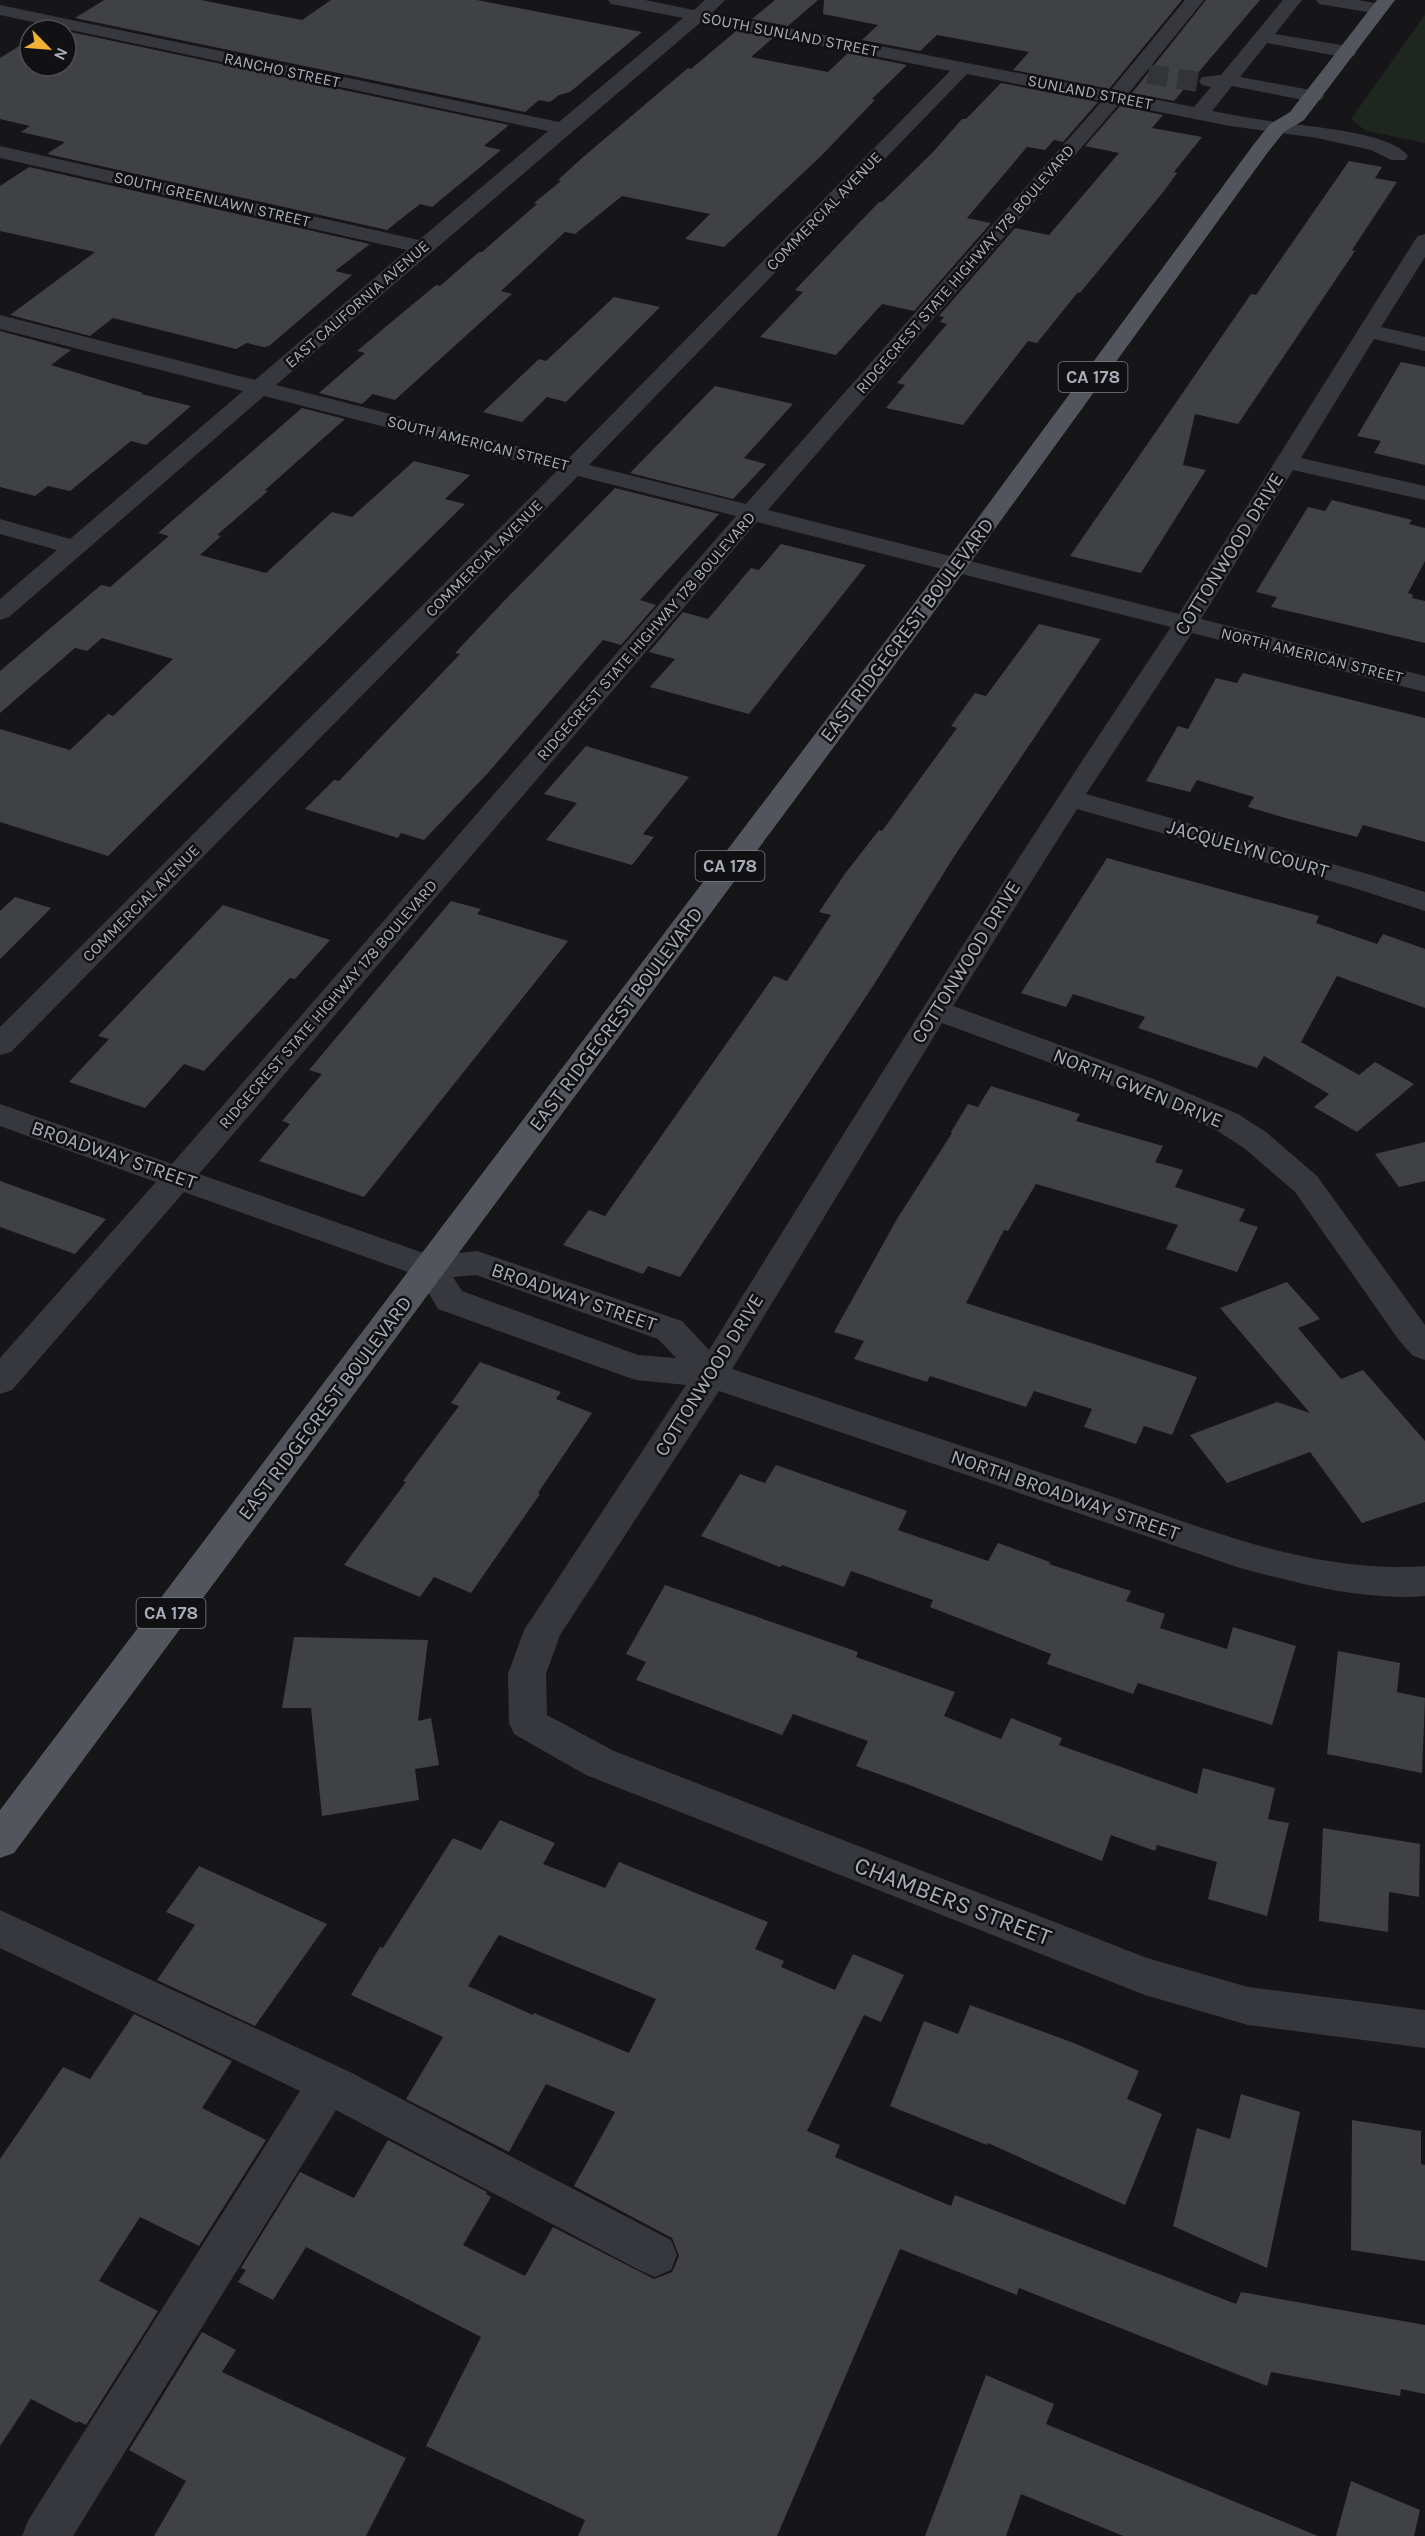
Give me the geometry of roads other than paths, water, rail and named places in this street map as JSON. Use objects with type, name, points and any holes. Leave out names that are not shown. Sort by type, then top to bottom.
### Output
[{"type":"main road","name":"EAST RIDGECREST BOULEVARD","points":[[0,1841],[956,565],[1277,128],[1297,116],[1382,5]]},
{"type":"street","points":[[0,27],[44,0]]},
{"type":"street","name":"SOUTH SUNLAND STREET","points":[[617,0],[963,68]]},
{"type":"street","name":"EAST CALIFORNIA AVENUE","points":[[0,612],[423,247],[716,0]]},
{"type":"street","name":"RIDGECREST STATE HIGHWAY 178 BOULEVARD","points":[[0,1381],[179,1178],[751,514],[1132,84],[1195,0]]},
{"type":"street","points":[[1208,115],[1228,80],[1293,0]]},
{"type":"street","points":[[1325,0],[1382,5]]},
{"type":"street","name":"RANCHO STREET","points":[[0,10],[565,129]]},
{"type":"street","points":[[1263,37],[1347,52]]},
{"type":"street","name":"SUNLAND STREET","points":[[963,68],[1132,84],[1208,115],[1277,128],[1306,144],[1367,157],[1407,158]]},
{"type":"street","name":"COMMERCIAL AVENUE","points":[[0,1045],[574,467],[963,68]]},
{"type":"street","points":[[1198,82],[1228,80],[1314,96]]},
{"type":"street","name":"SOUTH GREENLAWN STREET","points":[[0,152],[423,247]]},
{"type":"street","name":"COTTONWOOD DRIVE","points":[[528,1692],[527,1674],[543,1630],[711,1375],[935,1010],[1070,798],[1186,623],[1425,240]]},
{"type":"street","name":"SOUTH AMERICAN STREET","points":[[0,322],[956,565]]},
{"type":"street","points":[[1368,331],[1425,344]]},
{"type":"street","points":[[1288,462],[1425,494]]},
{"type":"street","points":[[0,526],[76,548]]},
{"type":"street","name":"NORTH AMERICAN STREET","points":[[956,565],[1425,684]]},
{"type":"street","name":"JACQUELYN COURT","points":[[1070,798],[1425,902]]},
{"type":"street","name":"NORTH GWEN DRIVE","points":[[935,1010],[1148,1088],[1227,1122],[1255,1140],[1306,1184],[1410,1330],[1425,1347]]},
{"type":"street","name":"BROADWAY STREET","points":[[0,1115],[430,1268],[477,1263],[670,1330],[711,1375]]},
{"type":"street","points":[[430,1268],[450,1300],[636,1367],[711,1375]]},
{"type":"street","name":"NORTH BROADWAY STREET","points":[[711,1375],[1240,1554],[1305,1571],[1366,1581],[1410,1583],[1425,1581]]},
{"type":"street","name":"CHAMBERS STREET","points":[[528,1692],[528,1723],[600,1763],[1144,1976],[1248,2006],[1425,2029]]},
{"type":"street","points":[[0,1928],[152,1998],[328,2084],[655,2255]]},
{"type":"street","points":[[45,2536],[328,2084]]},
{"type":"tunnel","points":[[1148,74],[1198,82]]}]
